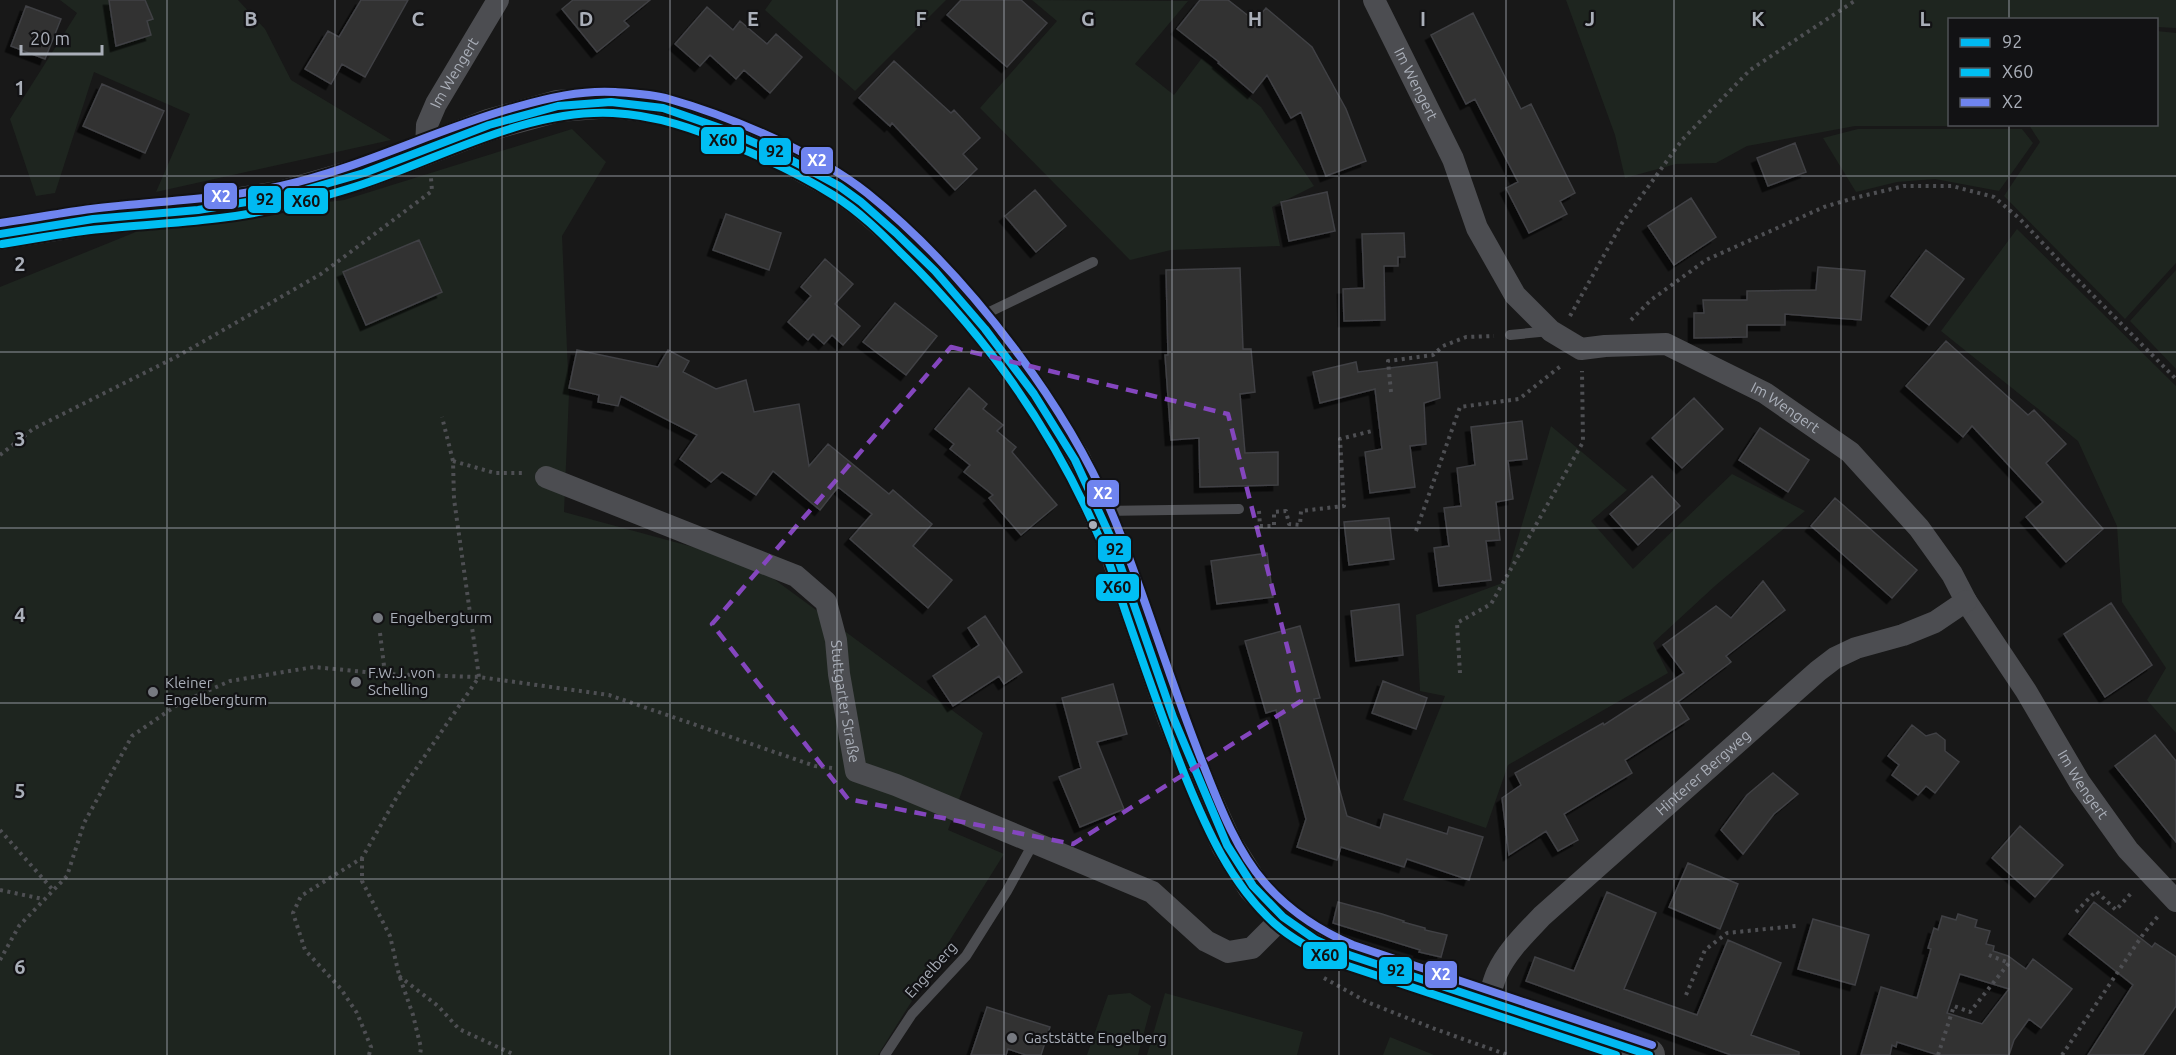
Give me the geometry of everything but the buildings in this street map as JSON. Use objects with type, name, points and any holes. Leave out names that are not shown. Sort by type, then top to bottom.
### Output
[{"type":"main road","points":[[0,234],[93,219],[198,210],[284,196],[364,173],[489,125],[558,106],[611,102],[663,108],[723,129],[778,153],[838,186],[861,202],[935,271],[976,319],[1034,394],[1075,460],[1110,536],[1173,717],[1203,792],[1232,853],[1253,886],[1283,917],[1316,940],[1349,955],[1649,1055]]},
{"type":"street","name":"Im Wengert","points":[[426,150],[427,125],[436,104],[498,0]]},
{"type":"street","name":"Im Wengert","points":[[1374,0],[1453,159],[1477,228],[1515,295],[1555,333],[1581,349],[1666,344],[1765,393],[1850,452],[1919,528],[1952,574],[1966,601],[2026,691],[2080,783],[2128,850],[2176,901]]},
{"type":"street","name":"Stuttgarter Straße","points":[[546,477],[796,576],[826,602],[836,640],[839,674],[856,771],[1152,892],[1206,941],[1228,952],[1252,948],[1283,917]]},
{"type":"street","name":"Hinterer Bergweg","points":[[1488,1001],[1504,960],[1542,916],[1818,671],[1835,658],[1856,648],[1903,635],[1935,622],[1966,601]]},
{"type":"lane","points":[[976,319],[1092,262]]},
{"type":"lane","points":[[1510,334],[1555,333]]},
{"type":"lane","points":[[1098,511],[1239,509]]},
{"type":"lane","name":"Engelberg","points":[[885,1055],[912,1014],[966,956],[1007,891],[1034,842]]},
{"type":"path","points":[[1555,333],[1622,223],[1682,140],[1750,70],[1856,0]]},
{"type":"path","points":[[0,455],[33,429],[176,357],[321,274],[432,191],[426,150]]},
{"type":"path","points":[[1605,346],[1651,300],[1706,260],[1762,234],[1824,207],[1854,198],[1904,186],[1953,186],[1994,196],[2020,219],[2176,379]]},
{"type":"path","points":[[1391,392],[1388,361],[1432,355],[1443,346],[1466,337],[1510,334]]},
{"type":"path","points":[[1416,531],[1460,407],[1519,399],[1581,349]]},
{"type":"path","points":[[1460,673],[1457,623],[1491,604],[1583,442],[1581,349]]},
{"type":"path","points":[[369,1055],[371,1047],[357,1012],[341,989],[305,950],[293,913],[302,896],[362,858],[398,795],[479,677],[454,499],[453,461],[442,417]]},
{"type":"path","points":[[1239,509],[1259,509],[1260,526],[1274,526],[1274,512],[1287,511],[1288,524],[1300,525],[1301,511],[1344,506],[1340,439],[1372,431]]},
{"type":"path","points":[[453,461],[495,473],[524,473],[546,477]]},
{"type":"path","points":[[380,633],[385,674]]},
{"type":"path","points":[[0,960],[19,926],[67,876],[84,823],[132,736],[180,703],[230,681],[314,667],[385,674],[479,677],[609,695],[814,766],[856,771]]},
{"type":"path","points":[[0,830],[53,891]]},
{"type":"path","points":[[362,858],[362,881],[390,936],[399,975],[413,1015],[421,1048],[420,1055]]},
{"type":"path","points":[[2076,912],[2096,891],[2116,909],[2150,873]]},
{"type":"path","points":[[0,891],[44,899]]},
{"type":"path","points":[[1686,994],[1705,950],[1727,933],[1796,926]]},
{"type":"path","points":[[2062,1055],[2144,933]]},
{"type":"path","points":[[1938,1055],[1954,1006],[1970,1012],[2009,963],[1989,956]]},
{"type":"path","points":[[399,975],[438,1006],[459,1029],[515,1055]]},
{"type":"path","points":[[1318,975],[1367,1002],[1508,1055]]},
{"type":"highlighted area","points":[[951,347],[1228,414],[1301,701],[1073,844],[848,799],[712,624]]},
{"type":"shaded area","points":[[60,0],[238,0],[265,29],[291,80],[391,140],[156,192],[190,114],[94,72],[55,193],[36,196],[10,119],[77,13]]},
{"type":"shaded area","points":[[772,0],[946,0],[855,91],[765,10]]},
{"type":"shaded area","points":[[1032,0],[1188,1],[1135,64],[1174,95],[1202,58],[1261,107],[1314,186],[1272,207],[1280,246],[1171,250],[1130,260],[980,108],[1057,21]]},
{"type":"shaded area","points":[[1566,0],[2176,0],[2176,28],[2158,27],[2158,18],[1948,18],[1948,126],[1855,126],[1747,146],[1716,163],[1676,164],[1625,178],[1615,135]]},
{"type":"shaded area","points":[[2158,31],[2176,33],[2176,263],[2125,319],[2004,196],[2040,142],[2030,126],[2158,126]]},
{"type":"shaded area","points":[[572,129],[606,162],[562,236],[569,394],[564,512],[752,563],[983,733],[948,830],[1004,854],[878,1055],[0,1055],[0,287],[158,223],[344,200]]},
{"type":"shaded area","points":[[1858,129],[2022,129],[2033,143],[1999,191],[1935,179],[1897,182],[1856,192],[1823,138]]},
{"type":"shaded area","points":[[2017,229],[2176,386],[2176,733],[2147,700],[2166,668],[2122,602],[2117,526],[2078,441],[1941,331]]},
{"type":"shaded area","points":[[2176,270],[2176,369],[2130,321]]},
{"type":"shaded area","points":[[1551,426],[1627,490],[1591,521],[1633,569],[1732,474],[1805,511],[1716,585],[1653,643],[1668,673],[1508,765],[1486,828],[1403,800],[1445,696],[1420,691],[1416,615],[1505,582]]},
{"type":"shaded area","points":[[1130,993],[1151,1006],[1138,1055],[1087,1055],[1108,995]]},
{"type":"shaded area","points":[[1165,993],[1303,1032],[1297,1055],[1147,1055]]},
{"type":"shaded area","points":[[1390,1037],[1434,1055],[1383,1055]]},
{"type":"transit line","name":"X2","points":[[0,223],[91,209],[210,197],[281,186],[341,169],[486,116],[565,95],[590,92],[635,93],[669,99],[719,115],[799,151],[847,178],[905,226],[980,305],[1015,349],[1047,395],[1076,442],[1101,490],[1121,536],[1183,711],[1223,813],[1237,843],[1264,882],[1305,919],[1353,945],[1652,1045]]},
{"type":"transit line","name":"92","points":[[0,234],[93,219],[198,210],[284,196],[364,173],[489,125],[558,106],[611,102],[663,108],[723,129],[778,153],[839,186],[896,233],[935,271],[985,329],[1034,394],[1075,460],[1110,536],[1173,717],[1227,845],[1253,886],[1283,917],[1316,940],[1349,955],[1649,1055]]},
{"type":"transit line","name":"X60","points":[[2,244],[89,230],[196,221],[268,210],[360,185],[519,126],[550,118],[582,114],[629,114],[676,124],[720,140],[786,169],[843,201],[878,230],[902,254],[961,317],[989,351],[1038,422],[1081,497],[1103,547],[1163,719],[1211,836],[1233,874],[1259,908],[1290,936],[1345,965],[1616,1055]]},
{"type":"place","name":"Engelbergturm","points":[[378,618]]},
{"type":"place","name":"F.W.J. von Schelling","points":[[356,682]]},
{"type":"place","name":"Kleiner Engelbergturm","points":[[153,692]]},
{"type":"place","name":"Gaststätte Engelberg","points":[[1012,1038]]}]
